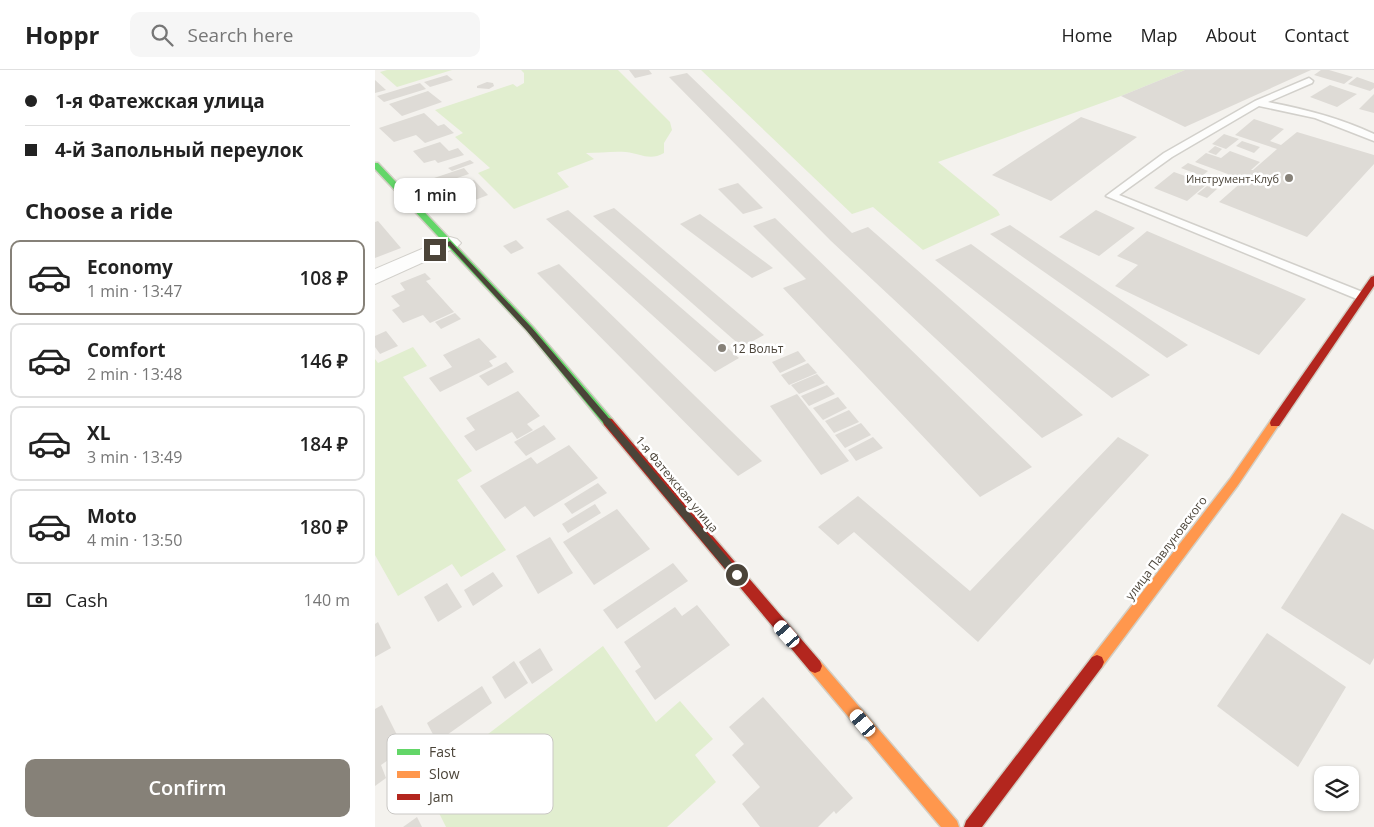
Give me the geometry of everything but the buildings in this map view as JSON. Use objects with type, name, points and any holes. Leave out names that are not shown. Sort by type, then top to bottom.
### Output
[{"type":"street","name":"1-я Фатежская улица","points":[[375,165],[530,329],[951,827]]},
{"type":"street","points":[[375,277],[450,243]]},
{"type":"street","name":"улица Павлуновского","points":[[972,827],[1234,482],[1374,279]]},
{"type":"lane","points":[[1309,81],[1258,103],[1168,156],[1111,196],[1361,296]]},
{"type":"lane","points":[[1258,103],[1301,110],[1358,130],[1374,138]]},
{"type":"green space","points":[[387,70],[452,70],[397,87],[380,72]]},
{"type":"green space","points":[[521,70],[618,70],[670,122],[672,130],[664,143],[664,153],[650,157],[626,152],[586,153],[594,159],[557,173],[569,187],[514,209],[478,173],[490,168],[455,137],[463,133],[435,110],[513,84],[517,87],[524,83],[524,73]]},
{"type":"green space","points":[[701,70],[1185,70],[1121,96],[938,162],[997,210],[1000,215],[923,250],[873,207],[852,214]]},
{"type":"green space","points":[[413,347],[427,366],[403,377],[472,471],[457,480],[506,550],[461,577],[452,564],[398,596],[375,555],[375,359],[378,363]]},
{"type":"green space","points":[[603,646],[656,722],[680,701],[713,739],[695,755],[716,782],[667,827],[446,827],[440,814],[553,814],[553,734],[488,734]]},
{"type":"traffic: fast","points":[[375,165],[530,329],[608,422]]},
{"type":"traffic: slow","points":[[1097,662],[1234,482],[1275,423]]},
{"type":"traffic: slow","points":[[815,666],[951,827]]},
{"type":"traffic: jam","points":[[1275,423],[1374,279]]},
{"type":"traffic: jam","points":[[608,422],[815,666]]},
{"type":"traffic: jam","points":[[972,827],[1097,662]]},
{"type":"place","name":"Инструмент-Клуб","points":[[1289,178]]},
{"type":"place","name":"12 Вольт","points":[[722,348]]},
{"type":"route","points":[[435,250],[450,243],[458,251],[530,329],[737,575]]}]
